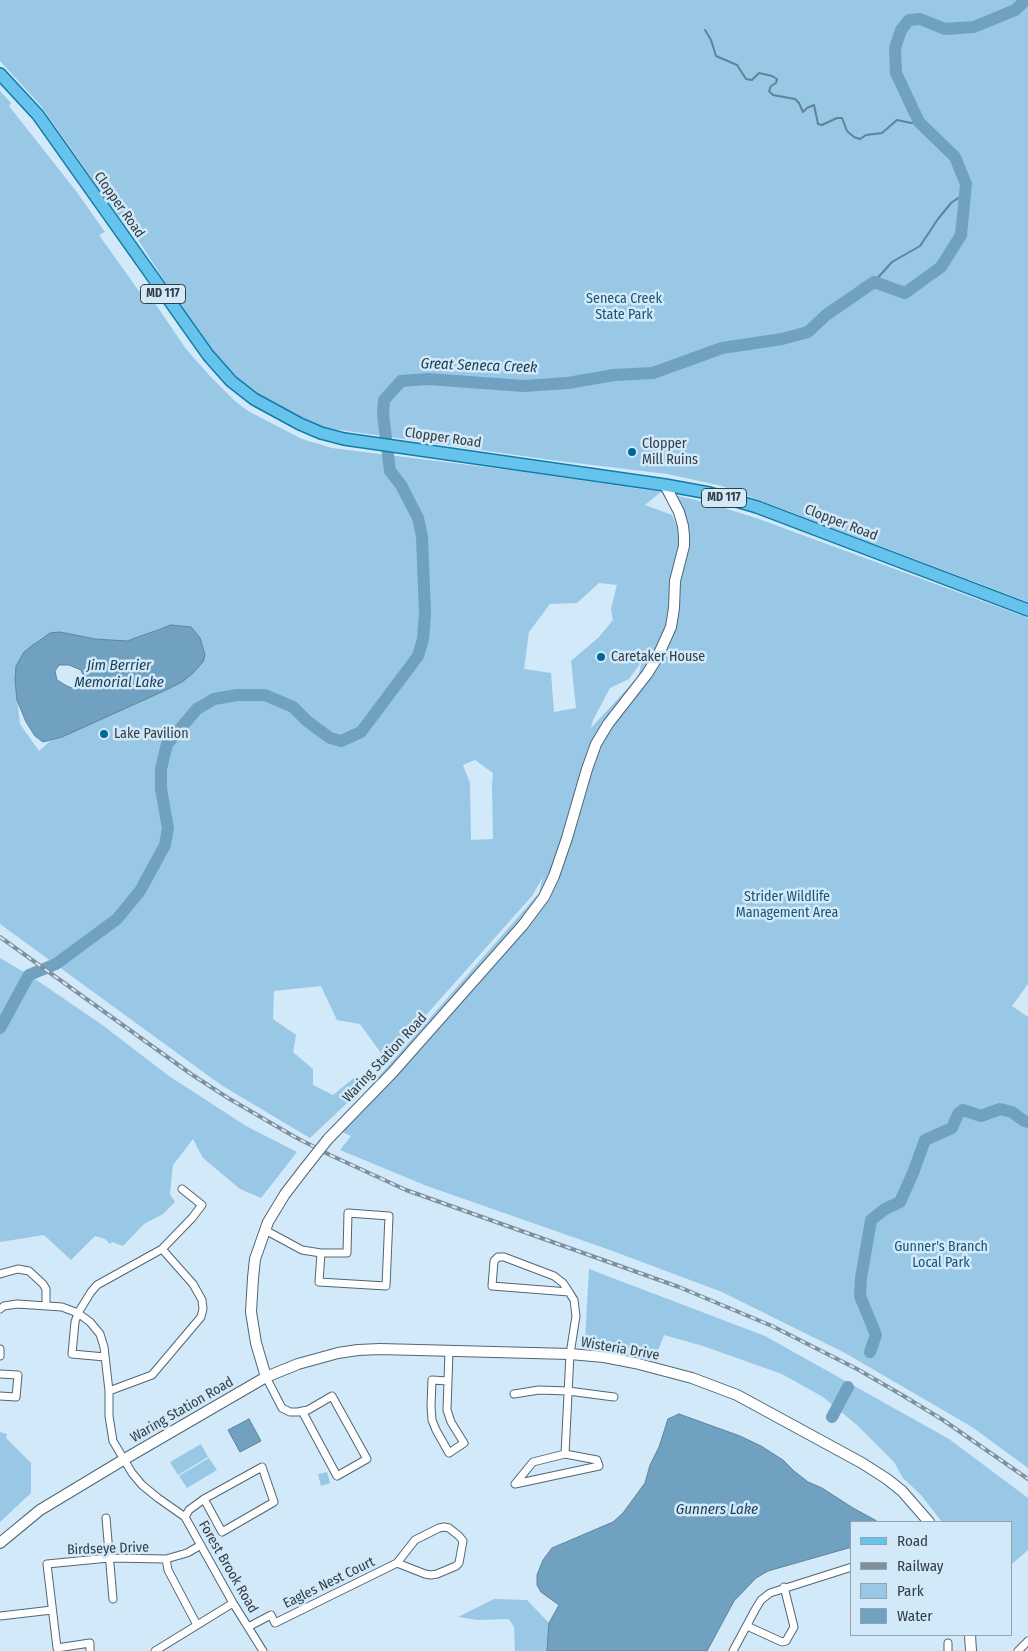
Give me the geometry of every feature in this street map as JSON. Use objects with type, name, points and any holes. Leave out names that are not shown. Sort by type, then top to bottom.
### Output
[{"type":"main road","name":"Clopper Road","points":[[0,74],[38,115],[188,330],[208,355],[231,381],[254,399],[300,424],[344,439],[709,493],[757,507],[1028,610]]},
{"type":"street","name":"Waring Station Road","points":[[0,1543],[40,1510],[266,1378],[256,1343],[251,1312],[253,1278],[255,1259],[265,1230],[276,1208],[328,1139],[393,1072],[523,925],[544,897],[561,857],[596,744],[608,724],[647,674],[663,645],[671,626],[675,580],[684,546],[684,526],[665,485]]},
{"type":"street","points":[[105,1357],[72,1354],[75,1322],[78,1313],[90,1292],[97,1285],[162,1249],[180,1232],[202,1205],[182,1189]]},
{"type":"street","points":[[265,1230],[302,1250],[321,1253],[346,1253],[348,1213],[389,1216],[386,1286],[319,1282],[321,1253]]},
{"type":"street","points":[[109,1391],[152,1375],[201,1317],[203,1310],[202,1300],[198,1292],[162,1249]]},
{"type":"street","points":[[565,1454],[570,1354],[576,1316],[574,1300],[570,1292],[563,1283],[554,1276],[504,1257],[498,1257],[494,1261],[492,1286],[570,1292]]},
{"type":"street","points":[[0,1274],[18,1269],[29,1271],[46,1289],[46,1306]]},
{"type":"street","points":[[1,1308],[17,1304],[62,1307],[78,1313]]},
{"type":"street","name":"Forest Brook Road","points":[[78,1313],[90,1322],[100,1334],[104,1347],[109,1391],[108,1416],[112,1441],[132,1473],[149,1492],[185,1517],[233,1603],[263,1651]]},
{"type":"street","points":[[0,1348],[0,1356]]},
{"type":"street","name":"Wisteria Drive","points":[[266,1378],[319,1358],[358,1350],[570,1354],[604,1357],[636,1363],[692,1378],[737,1395],[862,1462],[902,1491],[927,1521]]},
{"type":"street","points":[[448,1381],[432,1380],[431,1406],[432,1420],[449,1453],[464,1443],[451,1422],[447,1410],[448,1381],[449,1351]]},
{"type":"street","points":[[0,1374],[18,1375],[16,1397],[0,1396]]},
{"type":"street","points":[[266,1378],[282,1408],[290,1412],[308,1410],[332,1396],[367,1459],[337,1476],[302,1411]]},
{"type":"street","points":[[514,1394],[539,1390],[568,1390],[614,1397]]},
{"type":"street","points":[[565,1454],[597,1460],[599,1466],[516,1484],[533,1462],[565,1454]]},
{"type":"street","points":[[185,1517],[189,1510],[204,1499],[262,1466],[274,1502],[222,1532],[204,1499]]},
{"type":"street","points":[[106,1518],[113,1599]]},
{"type":"street","name":"Eagles Nest Court","points":[[248,1627],[271,1615],[275,1623],[397,1563],[415,1540],[439,1528],[449,1528],[463,1541],[459,1563],[437,1574],[425,1574],[397,1563]]},
{"type":"street","name":"Birdseye Drive","points":[[90,1651],[90,1643],[57,1648],[47,1564],[109,1558],[166,1559],[187,1553],[201,1546]]},
{"type":"street","points":[[166,1559],[168,1570],[197,1625]]},
{"type":"street","points":[[733,1651],[761,1600],[770,1592],[850,1568]]},
{"type":"street","points":[[747,1626],[782,1642],[786,1641],[794,1628],[784,1587]]},
{"type":"street","points":[[155,1651],[233,1603]]},
{"type":"street","points":[[0,1616],[52,1610]]},
{"type":"street","points":[[970,1636],[971,1651]]},
{"type":"street","points":[[1018,1651],[1028,1642]]},
{"type":"street","points":[[948,1643],[948,1651]]},
{"type":"green space","name":"Seneca Creek State Park","points":[[0,0],[1028,0],[1028,602],[722,486],[667,474],[551,460],[326,428],[269,402],[228,368],[199,335],[128,224],[125,225],[41,106],[0,61]]},
{"type":"green space","points":[[0,91],[11,103],[9,106],[76,191],[105,232],[99,235],[146,301],[152,299],[186,349],[235,401],[248,411],[302,439],[332,448],[517,471],[661,492],[708,503],[759,519],[1028,618],[1028,984],[1012,1006],[1028,1017],[1028,1468],[972,1427],[845,1353],[722,1292],[610,1250],[427,1186],[340,1150],[351,1136],[334,1128],[539,893],[543,877],[532,896],[386,1060],[360,1024],[337,1020],[321,986],[274,991],[273,1019],[296,1035],[293,1052],[313,1069],[313,1085],[333,1095],[355,1077],[363,1088],[310,1138],[221,1085],[0,924]],"holes":[[[661,492],[680,518],[677,527],[672,515],[645,505]],[[599,583],[617,585],[611,609],[613,620],[599,637],[571,661],[576,708],[554,712],[551,673],[524,669],[529,632],[550,604],[577,603]],[[163,627],[166,690],[50,741],[39,751],[20,724],[15,680],[16,666],[24,652],[50,633],[60,632],[95,639],[127,641]],[[642,661],[638,677],[591,728],[593,720],[610,688],[629,679]],[[475,760],[493,773],[493,839],[471,840],[470,783],[463,765]]]},
{"type":"green space","points":[[0,958],[29,975],[101,1024],[169,1076],[246,1126],[297,1152],[261,1198],[240,1189],[203,1158],[193,1139],[173,1165],[170,1194],[175,1202],[163,1214],[144,1224],[123,1246],[112,1242],[110,1244],[105,1239],[95,1236],[71,1260],[44,1235],[0,1242]]},
{"type":"green space","points":[[589,1269],[765,1336],[949,1439],[1028,1498],[1028,1550],[1013,1563],[1013,1521],[941,1521],[921,1495],[903,1478],[894,1462],[857,1425],[823,1397],[782,1374],[703,1346],[664,1335],[657,1353],[585,1340]]},
{"type":"green space","points":[[0,1432],[7,1434],[6,1438],[31,1463],[31,1493],[0,1522]]},
{"type":"green space","points":[[201,1444],[208,1457],[178,1475],[170,1462]]},
{"type":"green space","points":[[209,1458],[217,1470],[187,1488],[179,1476]]},
{"type":"green space","points":[[327,1472],[330,1483],[321,1486],[318,1474]]},
{"type":"green space","points":[[494,1599],[527,1600],[549,1623],[547,1651],[515,1651],[514,1627],[509,1619],[478,1620],[458,1617]]},
{"type":"water","name":"Jim Berrier Memorial Lake","points":[[171,625],[191,627],[200,638],[205,655],[203,662],[192,674],[182,682],[166,690],[62,737],[43,742],[35,736],[26,722],[17,700],[16,666],[24,652],[50,633],[60,632],[95,639],[127,641]],"holes":[[[59,665],[69,665],[81,670],[85,679],[83,687],[74,689],[57,680],[55,671]]]},
{"type":"water","name":"Gunners Lake","points":[[679,1414],[740,1436],[761,1446],[783,1460],[808,1482],[822,1488],[876,1521],[850,1521],[850,1548],[768,1571],[756,1578],[734,1601],[707,1651],[547,1651],[549,1623],[559,1605],[541,1592],[537,1585],[537,1575],[543,1560],[552,1548],[613,1522],[623,1513],[645,1483],[668,1419]]},
{"type":"water","points":[[249,1419],[261,1441],[240,1452],[228,1430]]},
{"type":"waterway","name":"Great Seneca Creek","points":[[0,1028],[29,975],[56,964],[117,919],[140,891],[165,845],[168,828],[161,789],[161,769],[167,744],[197,709],[214,699],[237,695],[265,695],[293,707],[307,721],[330,738],[341,741],[361,732],[418,656],[423,639],[425,614],[422,536],[418,518],[401,485],[390,471],[383,414],[384,400],[401,381],[428,379],[524,386],[568,383],[614,375],[653,373],[722,348],[782,339],[808,332],[826,315],[874,282],[905,293],[941,267],[961,235],[966,184],[955,157],[919,122],[896,73],[895,48],[901,30],[909,20],[920,19],[945,29],[974,27],[1015,10],[1026,0]]},
{"type":"waterway","points":[[705,30],[711,40],[716,56],[737,65],[746,79],[752,80],[759,73],[777,79],[769,91],[773,95],[795,99],[803,112],[814,105],[818,124],[822,125],[837,118],[842,118],[847,131],[860,139],[866,135],[882,133],[897,120],[911,123],[919,122]]},
{"type":"waterway","name":"Great Seneca Creek","points":[[874,282],[892,262],[920,246],[951,203],[964,194]]},
{"type":"waterway","points":[[870,1352],[876,1335],[860,1296],[861,1278],[871,1220],[885,1209],[900,1202],[925,1140],[952,1128],[958,1114],[963,1110],[981,1116],[1000,1109],[1012,1112],[1028,1122]]},
{"type":"waterway","points":[[832,1417],[848,1387]]},
{"type":"railway","points":[[0,937],[191,1074],[295,1137],[406,1190],[679,1287],[772,1326],[857,1369],[902,1395],[943,1420],[1028,1479]]},
{"type":"place","name":"Clopper Mill Ruins","points":[[632,452]]},
{"type":"place","name":"Caretaker House","points":[[601,657]]},
{"type":"place","name":"Lake Pavilion","points":[[104,734]]},
{"type":"park label","name":"Strider Wildlife Management Area","points":[[787,906]]},
{"type":"park label","name":"Gunner's Branch Local Park","points":[[941,1256]]}]
